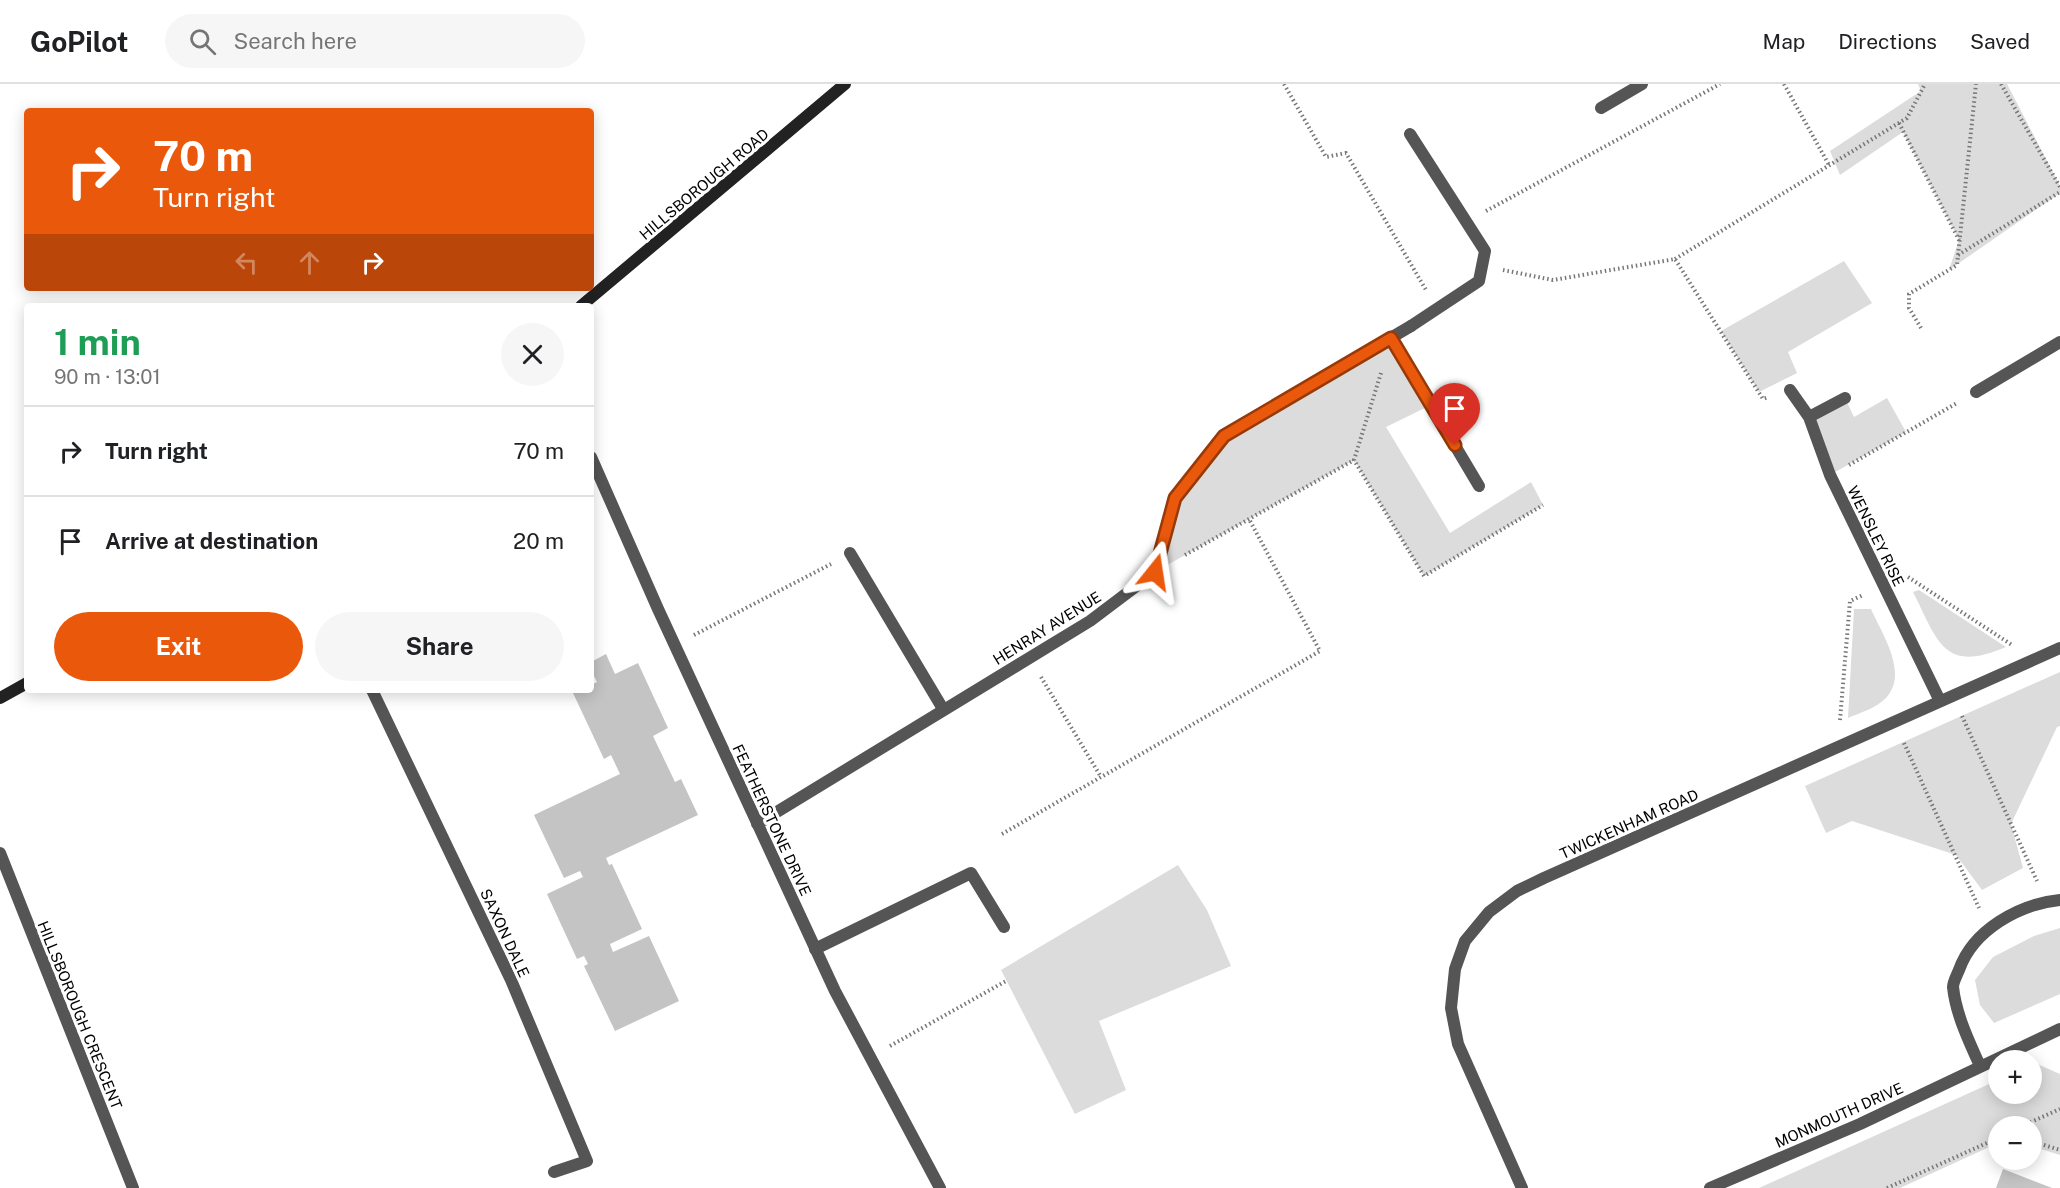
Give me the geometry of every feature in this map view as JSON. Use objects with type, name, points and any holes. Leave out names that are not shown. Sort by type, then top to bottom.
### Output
[{"type":"street","name":"HILLSBOROUGH ROAD","points":[[585,303],[845,84]]},
{"type":"street","points":[[1600,108],[1642,84]]},
{"type":"street","points":[[1155,572],[1175,498],[1224,436],[1411,326],[1479,281],[1485,251],[1410,134]]},
{"type":"street","points":[[1391,338],[1479,486]]},
{"type":"street","points":[[1976,392],[2060,342]]},
{"type":"street","name":"WENSLEY RISE","points":[[1790,390],[1809,417],[1830,476],[1940,701]]},
{"type":"street","points":[[1809,417],[1845,398]]},
{"type":"street","name":"FEATHERSTONE DRIVE","points":[[594,464],[835,991],[940,1188]]},
{"type":"street","points":[[850,553],[943,709]]},
{"type":"street","name":"HENRAY AVENUE","points":[[758,824],[1090,621],[1155,572]]},
{"type":"street","name":"TWICKENHAM ROAD","points":[[1522,1188],[1458,1044],[1451,1008],[1455,969],[1465,941],[1489,912],[1517,891],[2060,648]]},
{"type":"street","points":[[0,698],[24,685]]},
{"type":"street","name":"SAXON DALE","points":[[373,693],[511,980],[587,1161],[554,1172]]},
{"type":"street","name":"HILLSBOROUGH CRESCENT","points":[[0,853],[133,1188]]},
{"type":"street","points":[[815,949],[970,873],[1004,927]]},
{"type":"street","points":[[1980,1066],[1961,1022],[1953,985],[1965,954],[1988,928],[2047,901],[2060,900]]},
{"type":"street","name":"MONMOUTH DRIVE","points":[[1710,1188],[1860,1124],[2060,1029]]},
{"type":"path","points":[[1284,84],[1326,157],[1346,153],[1437,309]]},
{"type":"path","points":[[1466,221],[1720,84]]},
{"type":"path","points":[[1784,84],[1829,165]]},
{"type":"path","points":[[1482,266],[1553,280],[1675,259],[1907,118],[1925,84]]},
{"type":"path","points":[[1921,328],[1909,308],[1909,294],[1957,265],[1976,84]]},
{"type":"path","points":[[2001,84],[2060,187]]},
{"type":"path","points":[[1899,123],[1959,241]]},
{"type":"path","points":[[1958,255],[2060,192]]},
{"type":"path","points":[[1675,259],[1763,399]]},
{"type":"path","points":[[1155,572],[1354,460],[1391,338]]},
{"type":"path","points":[[1830,476],[1976,392]]},
{"type":"path","points":[[1354,460],[1424,576],[1543,505]]},
{"type":"path","points":[[1002,834],[1320,651],[1249,519]]},
{"type":"path","points":[[675,645],[850,553]]},
{"type":"path","points":[[1030,657],[1101,777]]},
{"type":"path","points":[[1953,696],[2047,901]]},
{"type":"path","points":[[1894,722],[1988,928]]},
{"type":"path","points":[[871,1056],[1006,981]]},
{"type":"path","points":[[2042,1117],[2060,1109]]},
{"type":"path","points":[[1887,1188],[1988,1143]]},
{"type":"path","points":[[2042,1144],[2060,1150]]},
{"type":"shaded area","points":[[1918,84],[2007,84],[2060,186],[2060,193],[1949,270],[1959,240],[1903,132],[1840,175],[1830,151],[1921,91]]},
{"type":"shaded area","points":[[1844,261],[1872,303],[1788,352],[1797,373],[1759,392],[1721,331]]},
{"type":"shaded area","points":[[1391,338],[1431,405],[1386,427],[1450,533],[1531,482],[1543,505],[1424,576],[1354,460],[1155,572],[1175,498],[1224,436]]},
{"type":"shaded area","points":[[1845,398],[1854,417],[1887,398],[1906,432],[1830,475],[1809,417]]},
{"type":"shaded area","points":[[1919,590],[2006,647],[1968,657],[1955,654],[1945,648],[1929,625],[1913,592]]},
{"type":"shaded area","points":[[1854,609],[1871,609],[1887,642],[1895,677],[1892,688],[1882,702],[1848,718]]},
{"type":"shaded area","points":[[2060,672],[2060,726],[2057,727],[2011,824],[2023,868],[1982,890],[1956,855],[1852,821],[1826,833],[1805,786]]},
{"type":"shaded area","points":[[1178,865],[1207,910],[1231,966],[1099,1021],[1126,1090],[1075,1114],[1001,970]]},
{"type":"shaded area","points":[[2060,928],[2060,994],[1994,1023],[1980,1005],[1975,980],[1993,957],[2034,936]]},
{"type":"shaded area","points":[[2042,1066],[2060,1074],[2060,1155],[2042,1149],[2042,1116],[1988,1116],[1988,1148],[1900,1188],[1759,1188],[1988,1085],[1988,1104],[2042,1104]]},
{"type":"building","points":[[606,654],[615,674],[638,663],[668,728],[653,736],[675,782],[681,779],[698,815],[606,858],[609,865],[612,864],[642,929],[610,944],[613,952],[649,936],[679,1001],[615,1031],[584,966],[588,964],[584,956],[577,959],[547,894],[583,877],[580,871],[564,878],[534,815],[620,774],[611,755],[604,759],[573,693],[594,693],[594,684],[597,682],[594,676],[594,660]]},
{"type":"building","points":[[2003,1170],[2006,1170],[2052,1188],[1996,1188]]},
{"type":"route","points":[[1155,572],[1175,498],[1224,436],[1391,338],[1455,445]]}]
